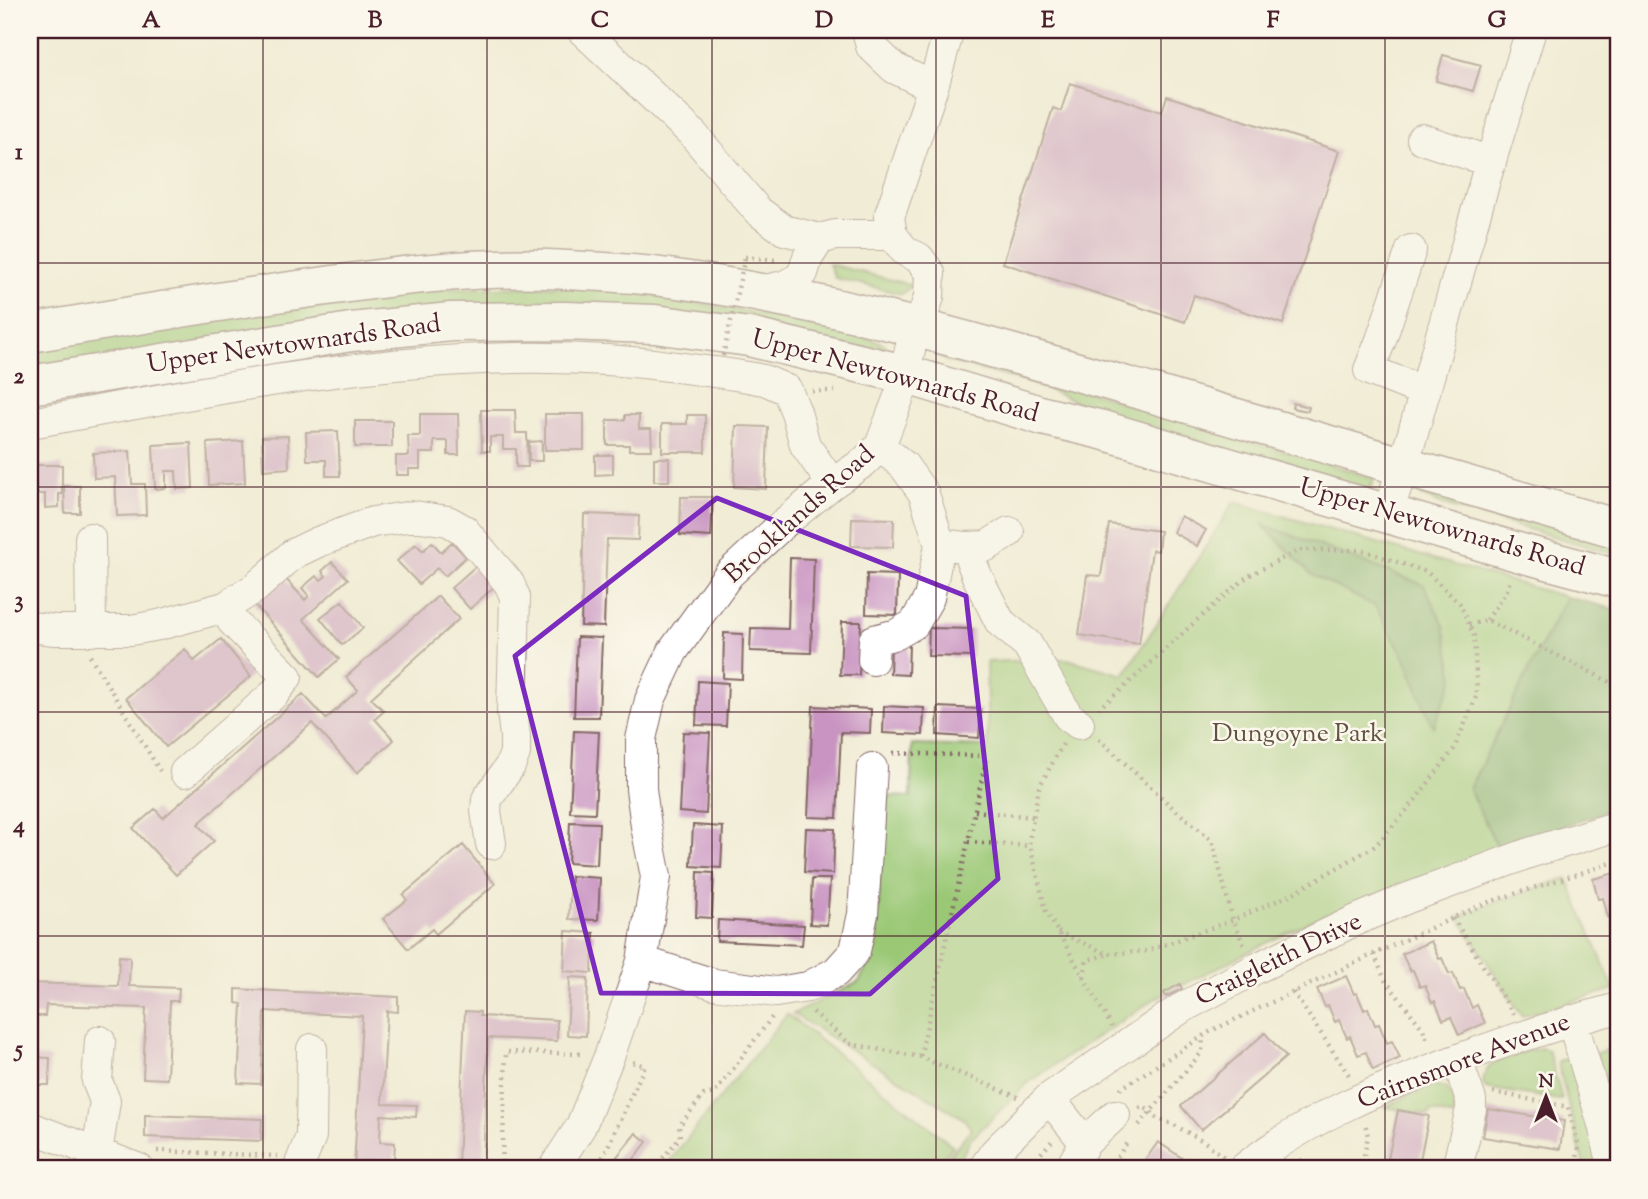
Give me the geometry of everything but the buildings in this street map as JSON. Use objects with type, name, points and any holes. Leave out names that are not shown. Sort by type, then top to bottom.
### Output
[{"type":"highway","name":"Upper Newtownards Road","points":[[30,333],[227,300],[449,272],[511,270],[653,276],[751,275],[837,308],[1061,367],[1618,529]]},
{"type":"highway","name":"Upper Newtownards Road","points":[[30,385],[351,332],[464,322],[655,324],[749,337],[904,374],[1618,579]]},
{"type":"street","points":[[582,30],[692,133],[758,211],[784,230],[820,239],[835,235],[892,235],[889,217],[933,87],[949,30]]},
{"type":"street","points":[[867,30],[871,46],[894,68],[933,87]]},
{"type":"street","points":[[1388,514],[1531,30]]},
{"type":"street","points":[[1422,139],[1491,162]]},
{"type":"street","name":"Brooklands Road","points":[[553,1169],[581,1126],[610,1054],[642,961],[656,877],[641,789],[641,739],[650,700],[673,651],[729,574],[783,524],[864,462],[880,446],[900,394],[915,327],[929,297],[930,273],[919,258],[905,251],[892,235]]},
{"type":"street","points":[[751,275],[784,286],[803,273],[808,257],[820,239]]},
{"type":"street","points":[[1411,250],[1370,370],[1425,392]]},
{"type":"street","points":[[30,423],[311,374],[503,357],[569,357],[647,363],[764,380],[787,390],[805,444],[832,484]]},
{"type":"street","points":[[880,446],[904,466],[924,494],[953,546],[977,576],[1000,622],[1027,644],[1068,716],[1079,724]]},
{"type":"street","points":[[30,627],[91,631],[131,630],[159,625],[225,607],[256,588],[293,554],[330,537],[373,522],[414,516],[448,521],[464,530],[509,583],[515,597],[512,711],[515,753],[510,766],[487,799],[491,844]]},
{"type":"street","points":[[953,546],[987,546],[1009,532]]},
{"type":"street","points":[[90,538],[91,631]]},
{"type":"street","points":[[873,660],[874,640],[897,634],[914,624],[953,546]]},
{"type":"street","points":[[186,772],[274,694],[287,677],[232,621],[225,607]]},
{"type":"street","points":[[642,961],[714,984],[776,992],[808,987],[835,972],[855,950],[863,914],[872,768]]},
{"type":"street","name":"Craigleith Drive","points":[[982,1169],[1035,1098],[1180,1009],[1257,968],[1408,898],[1529,853],[1618,826]]},
{"type":"street","name":"Cairnsmore Avenue","points":[[1236,1166],[1390,1085],[1572,1020],[1618,1008]]},
{"type":"street","points":[[1572,1020],[1614,1169]]},
{"type":"street","points":[[97,1153],[105,1101],[97,1080],[100,1041]]},
{"type":"street","points":[[301,1163],[311,1136],[312,1049]]},
{"type":"street","points":[[1457,1060],[1471,1100],[1457,1169]]},
{"type":"street","points":[[1035,1098],[1075,1146],[1123,1119]]},
{"type":"street","points":[[30,1127],[137,1168]]},
{"type":"path","points":[[723,356],[751,275],[780,260]]},
{"type":"path","points":[[787,390],[848,391]]},
{"type":"path","points":[[1084,978],[1087,960],[1108,954],[1147,950],[1233,920],[1290,895],[1375,846],[1413,803],[1454,749],[1477,695],[1474,636],[1460,604],[1427,572],[1362,550],[1299,550],[1248,576],[1079,724],[1064,741],[1039,787],[1029,841],[1046,911],[1114,1031]]},
{"type":"path","points":[[1469,625],[1487,620],[1507,590],[1514,571]]},
{"type":"path","points":[[1487,620],[1618,686]]},
{"type":"path","points":[[94,663],[169,786],[186,772]]},
{"type":"path","points":[[1079,724],[1212,840],[1233,920]]},
{"type":"path","points":[[872,768],[892,753],[987,756],[920,1057]]},
{"type":"path","points":[[975,811],[1034,817]]},
{"type":"path","points":[[968,842],[1030,846]]},
{"type":"path","points":[[1110,1169],[1123,1119],[1203,1036],[1486,903],[1618,861]]},
{"type":"path","points":[[1453,918],[1508,1006]]},
{"type":"path","points":[[1058,932],[1108,954]]},
{"type":"path","points":[[1374,954],[1384,980],[1423,1029]]},
{"type":"path","points":[[654,1169],[680,1137],[679,1126],[704,1095],[715,1093],[771,1018],[788,990],[850,1044],[920,1057],[1035,1098]]},
{"type":"path","points":[[1293,992],[1344,1066]]},
{"type":"path","points":[[1123,1119],[1151,1111],[1202,1052],[1203,1036]]},
{"type":"path","points":[[502,1169],[506,1052],[610,1054],[645,1066],[604,1155],[594,1169]]},
{"type":"path","points":[[1471,1100],[1486,1091],[1568,1107],[1579,1147],[1576,1169]]},
{"type":"path","points":[[1361,1099],[1367,1136],[1361,1169]]},
{"type":"path","points":[[1123,1119],[1143,1107],[1151,1111],[1154,1117],[1205,1142],[1236,1166]]},
{"type":"path","points":[[1027,1169],[1052,1141],[1075,1146]]},
{"type":"path","points":[[137,1168],[157,1151],[301,1163]]},
{"type":"highlighted area","points":[[717,498],[966,596],[998,879],[870,994],[601,993],[515,656]]},
{"type":"green space","points":[[829,264],[912,285],[902,294],[835,278]]},
{"type":"green space","points":[[568,286],[662,296],[792,320],[877,341],[884,344],[884,348],[880,352],[640,309],[30,368],[30,346],[391,290]]},
{"type":"green space","points":[[944,348],[1374,478],[1372,486],[1366,489],[1129,424],[1032,383],[947,361],[939,356],[938,352]]},
{"type":"green space","points":[[1419,491],[1618,541],[1618,555],[1440,504],[1422,496]]},
{"type":"green space","name":"Dungoyne Park","points":[[1234,502],[1566,597],[1469,789],[1498,848],[1313,920],[1156,998],[1030,1081],[970,1140],[955,1169],[938,1169],[971,1129],[964,1119],[793,1014],[859,982],[877,945],[883,796],[911,797],[912,745],[988,747],[986,662],[1067,659],[1124,675]]},
{"type":"green space","points":[[1262,524],[1424,585],[1444,625],[1454,678],[1433,727],[1404,656],[1375,606],[1312,575]]},
{"type":"green space","points":[[1566,597],[1618,610],[1618,807],[1498,848],[1469,789]]},
{"type":"green space","points":[[1567,878],[1614,989],[1522,1016],[1458,917]]},
{"type":"green space","points":[[787,1014],[953,1146],[934,1169],[663,1169]]},
{"type":"green space","points":[[1541,1048],[1548,1050],[1562,1099],[1486,1088],[1483,1084],[1488,1068],[1498,1061]]},
{"type":"green space","points":[[1611,1049],[1618,1076],[1618,1140],[1596,1053]]},
{"type":"green space","points":[[1570,1058],[1604,1169],[1585,1169],[1558,1064],[1558,1061]]},
{"type":"green space","points":[[1425,1088],[1447,1088],[1450,1092],[1454,1102],[1454,1117],[1431,1111],[1430,1115],[1385,1107]]}]
